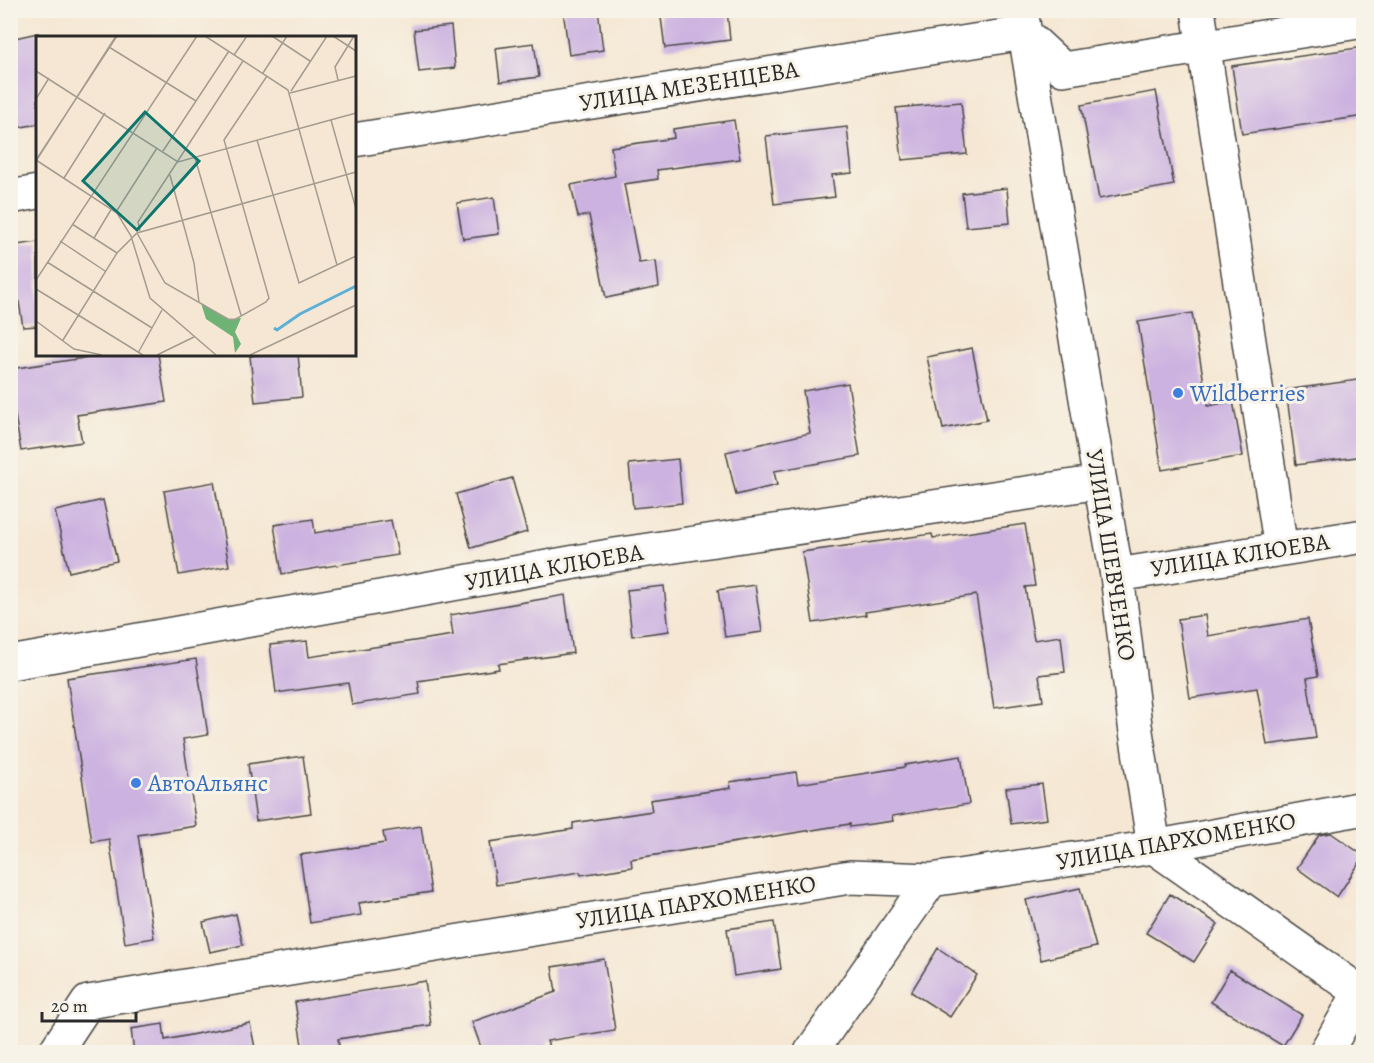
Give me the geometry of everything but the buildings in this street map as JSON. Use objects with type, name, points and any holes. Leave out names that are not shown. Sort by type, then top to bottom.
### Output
[{"type":"street","points":[[1198,10],[1281,549]]},
{"type":"street","points":[[1023,22],[1063,69],[1364,21]]},
{"type":"street","name":"УЛИЦА МЕЗЕНЦЕВА","points":[[356,140],[1023,22]]},
{"type":"street","name":"УЛИЦА ШЕВЧЕНКО","points":[[1023,22],[1117,575],[1135,725],[1154,847]]},
{"type":"street","points":[[10,197],[36,192]]},
{"type":"street","name":"УЛИЦА КЛЮЕВА","points":[[10,663],[615,555],[1100,482]]},
{"type":"street","name":"УЛИЦА КЛЮЕВА","points":[[1117,575],[1364,536]]},
{"type":"street","name":"УЛИЦА ПАРХОМЕНКО","points":[[55,1053],[88,1002],[850,877],[931,880],[1154,847],[1364,808]]},
{"type":"street","points":[[1154,847],[1362,993],[1326,1053]]},
{"type":"street","points":[[811,1053],[931,880]]},
{"type":"place","name":"Wildberries","points":[[1178,393]]},
{"type":"place","name":"АвтоАльянс","points":[[136,783]]}]
